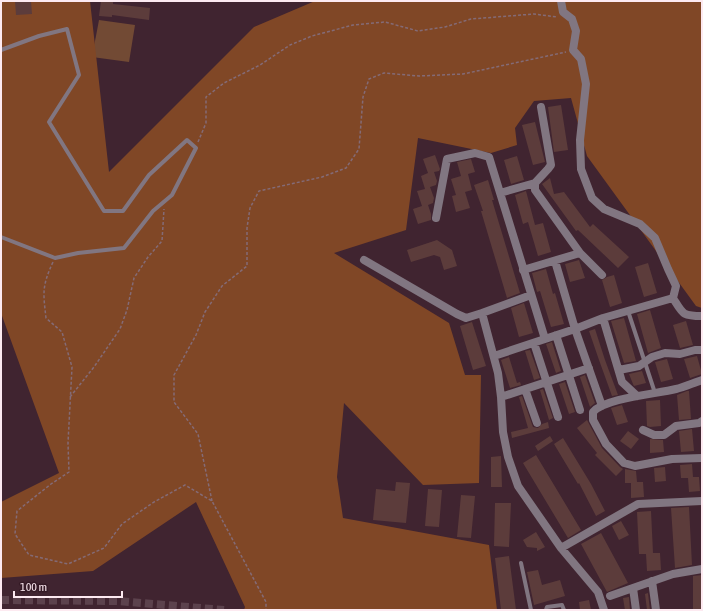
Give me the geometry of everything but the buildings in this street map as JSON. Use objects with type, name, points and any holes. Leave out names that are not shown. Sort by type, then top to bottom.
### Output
[{"type":"street","points":[[561,1],[563,12],[572,19],[576,31],[573,50],[581,59],[586,84],[580,140],[581,169],[592,198],[604,210],[640,224],[655,238],[676,286],[673,298],[681,311],[688,316],[702,316]]},
{"type":"street","points":[[500,194],[535,183],[550,165],[541,107]]},
{"type":"street","points":[[436,218],[447,159],[475,153],[489,157],[544,339]]},
{"type":"street","points":[[535,183],[535,190],[580,253],[602,275]]},
{"type":"street","points":[[523,270],[580,253]]},
{"type":"street","points":[[364,260],[466,318],[531,295]]},
{"type":"street","points":[[555,261],[575,330],[602,406]]},
{"type":"street","points":[[494,356],[575,330],[603,318],[673,298]]},
{"type":"street","points":[[482,313],[498,372],[503,432],[508,457],[518,486],[561,548],[598,592],[604,610]]},
{"type":"street","points":[[603,318],[622,382],[637,396]]},
{"type":"street","points":[[556,336],[580,410]]},
{"type":"street","points":[[534,343],[558,417]]},
{"type":"street","points":[[619,370],[639,366],[652,357],[665,353],[680,354],[695,350],[702,350]]},
{"type":"street","points":[[501,396],[589,368]]},
{"type":"street","points":[[702,380],[675,389],[622,399],[596,408],[593,412],[593,420],[606,444],[624,463],[635,466],[672,459],[702,458]]},
{"type":"street","points":[[525,389],[537,423]]},
{"type":"street","points":[[643,430],[654,435],[664,435],[676,426],[702,421]]},
{"type":"street","points":[[561,548],[638,504],[702,501]]},
{"type":"street","points":[[610,596],[673,574],[702,570]]},
{"type":"street","points":[[652,581],[656,610]]},
{"type":"street","points":[[633,588],[636,610]]},
{"type":"lane","points":[[1,50],[39,36],[67,29],[79,75],[49,122],[104,211],[123,211],[149,175],[187,140],[196,148],[172,195],[154,211],[124,248],[78,253],[55,258],[1,237]]},
{"type":"lane","points":[[628,311],[655,393]]},
{"type":"lane","points":[[521,563],[532,610]]},
{"type":"lane","points":[[546,610],[547,607],[562,606],[564,610]]},
{"type":"path","points":[[196,148],[206,123],[206,97],[224,83],[260,66],[290,44],[312,36],[353,25],[385,22],[418,31],[445,27],[471,19],[534,14],[557,17]]},
{"type":"path","points":[[266,610],[266,602],[212,501],[198,434],[174,402],[174,375],[196,335],[204,312],[222,286],[247,266],[247,228],[250,208],[259,192],[322,177],[346,168],[359,149],[363,97],[369,79],[384,73],[419,76],[463,74],[573,50]]},
{"type":"path","points":[[70,398],[94,367],[120,329],[127,310],[134,278],[148,257],[162,241],[164,221],[163,202]]},
{"type":"path","points":[[55,258],[46,278],[43,294],[46,318],[62,332],[72,367],[68,444],[69,472],[51,484],[17,511],[14,534],[29,555],[68,564],[104,548],[122,524],[154,502],[185,485],[212,501]]},
{"type":"shaded area","points":[[1,1],[90,1],[109,172],[254,27],[315,1],[702,1],[702,308],[696,306],[587,156],[571,98],[534,101],[515,128],[517,145],[491,153],[418,138],[406,230],[334,253],[449,323],[465,375],[481,375],[479,483],[423,485],[344,403],[337,477],[343,518],[489,545],[497,610],[244,610],[245,607],[196,502],[93,571],[1,578],[1,502],[59,473],[1,313]]},
{"type":"shaded area","points":[[99,20],[135,25],[129,62],[92,57]]},
{"type":"tunnel","points":[[1,600],[117,601],[224,610]]}]
